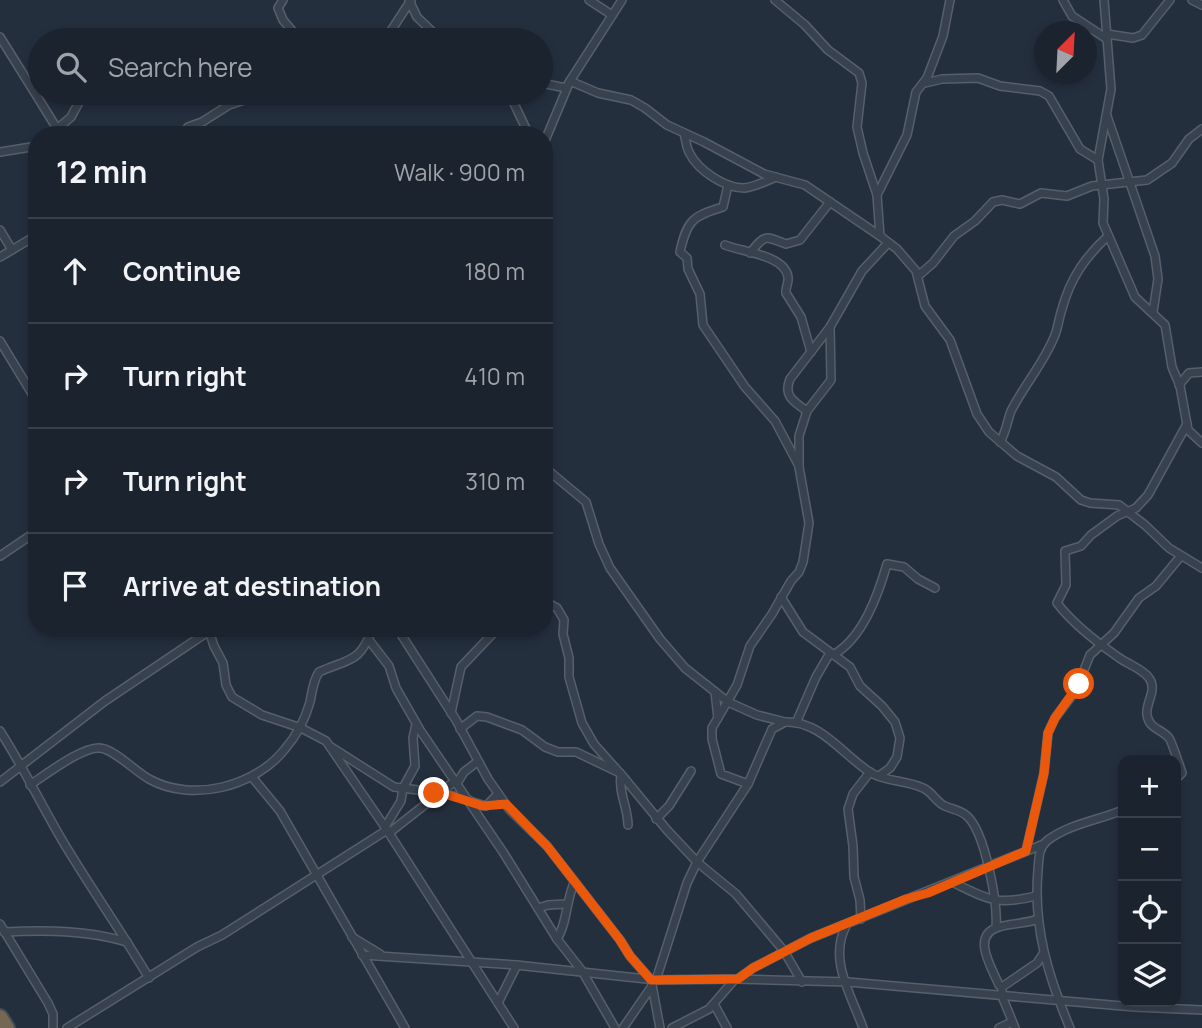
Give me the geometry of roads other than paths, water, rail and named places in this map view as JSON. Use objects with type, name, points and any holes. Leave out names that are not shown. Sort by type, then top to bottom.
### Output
[{"type":"highway","points":[[0,1017],[7,1028]]},
{"type":"street","points":[[283,0],[278,8],[291,28]]},
{"type":"street","points":[[589,0],[612,15]]},
{"type":"street","points":[[553,85],[566,88],[622,0]]},
{"type":"street","points":[[775,0],[828,50],[859,73],[862,83],[857,127],[877,195],[880,236]]},
{"type":"street","points":[[877,195],[907,135],[916,92],[925,83],[946,26],[950,0]]},
{"type":"street","points":[[1063,0],[1072,16],[1107,37],[1133,38],[1142,35],[1170,0]]},
{"type":"street","points":[[1104,0],[1111,89],[1098,160],[1103,223],[1135,297],[1165,325],[1172,367],[1187,414],[1187,424],[1192,435],[1201,441]]},
{"type":"street","points":[[1192,0],[1202,4]]},
{"type":"street","points":[[393,28],[410,1]]},
{"type":"street","points":[[410,1],[416,17],[428,28]]},
{"type":"street","points":[[0,37],[28,82]]},
{"type":"street","points":[[925,83],[942,79],[978,78],[1000,86],[1040,91],[1049,96],[1080,149],[1098,160]]},
{"type":"street","points":[[570,81],[598,93],[631,100],[667,125],[764,174],[795,181],[880,236],[908,260],[918,275],[925,306],[950,340],[979,419],[1000,442],[1023,460],[1056,477],[1081,499],[1090,503],[1113,503],[1128,510],[1180,556],[1199,566],[1202,556]]},
{"type":"street","points":[[551,126],[570,81]]},
{"type":"street","points":[[42,105],[55,126]]},
{"type":"street","points":[[64,126],[79,105]]},
{"type":"street","points":[[191,126],[230,105]]},
{"type":"street","points":[[515,105],[525,126]]},
{"type":"street","points":[[1106,116],[1155,256],[1158,279],[1153,312]]},
{"type":"street","points":[[918,275],[933,262],[954,236],[975,221],[993,202],[1002,200],[1020,204],[1041,193],[1067,196],[1086,187],[1147,180],[1172,163],[1189,139],[1202,129]]},
{"type":"street","points":[[684,133],[688,152],[696,163],[728,185],[743,188],[776,177]]},
{"type":"street","points":[[0,152],[28,149]]},
{"type":"street","points":[[728,185],[723,207],[692,219],[680,252],[687,258],[688,269],[700,293],[703,325],[745,387],[775,421],[799,467]]},
{"type":"street","points":[[750,253],[763,238],[769,237],[786,244],[800,240],[830,202]]},
{"type":"street","points":[[0,230],[12,250]]},
{"type":"street","points":[[1000,442],[1009,425],[1012,410],[1051,344],[1077,271],[1086,257],[1108,236]]},
{"type":"street","points":[[0,257],[28,240]]},
{"type":"street","points":[[807,411],[792,401],[787,385],[830,327],[856,280],[888,243]]},
{"type":"street","points":[[725,245],[771,258],[786,273],[786,293],[801,317],[811,352]]},
{"type":"street","points":[[748,784],[721,774],[712,739],[712,728],[737,685],[750,646],[801,568],[808,523],[799,467],[799,436],[807,411],[831,380],[830,327]]},
{"type":"street","points":[[0,341],[28,387]]},
{"type":"street","points":[[1179,384],[1189,373],[1202,372]]},
{"type":"street","points":[[1174,755],[1166,734],[1153,727],[1147,718],[1146,710],[1152,687],[1149,678],[1070,620],[1057,603],[1066,585],[1065,551],[1080,545],[1128,510],[1136,508],[1148,495],[1187,424]]},
{"type":"street","points":[[553,474],[586,502],[599,544],[610,568],[660,639],[685,668],[728,702],[751,713],[809,728],[843,748],[870,772],[920,786],[941,804],[966,814],[984,847],[996,928]]},
{"type":"street","points":[[0,555],[28,537]]},
{"type":"street","points":[[1026,851],[1044,773],[1048,733],[1055,718],[1076,690],[1090,655],[1114,633],[1139,598],[1156,586],[1180,556]]},
{"type":"street","points":[[796,723],[816,677],[832,654],[842,650],[856,634],[872,605],[887,564],[904,568],[935,588]]},
{"type":"street","points":[[781,597],[797,626],[850,667],[860,686],[882,706],[897,727],[900,738],[897,758],[890,768],[879,776]]},
{"type":"street","points":[[553,606],[564,620],[563,634],[569,657],[569,677],[582,723],[594,744],[656,818],[698,862],[736,894],[784,951],[802,982]]},
{"type":"street","points":[[0,782],[104,701],[197,637]]},
{"type":"street","points":[[211,637],[223,663],[226,685],[232,696],[262,715],[320,736],[330,747],[387,830],[514,1028]]},
{"type":"street","points":[[30,785],[83,752],[99,748],[110,752],[149,779],[174,789],[216,788],[252,777],[279,756],[301,728],[319,672],[349,661],[364,650],[370,637]]},
{"type":"street","points":[[403,637],[452,713],[477,762],[498,793],[547,846],[630,956],[653,982],[660,1028]]},
{"type":"street","points":[[452,713],[461,667],[489,637]]},
{"type":"street","points":[[369,640],[389,666],[396,688],[416,724],[469,800],[557,939],[582,971],[615,1028]]},
{"type":"street","points":[[715,692],[718,718]]},
{"type":"street","points":[[460,729],[477,716],[487,717],[525,731],[545,747],[558,752],[576,752],[621,774]]},
{"type":"street","points":[[623,1028],[653,982],[687,883],[698,862],[748,784],[772,729],[785,722]]},
{"type":"street","points":[[387,830],[415,766],[413,746],[416,724]]},
{"type":"street","points":[[0,732],[97,897],[149,978]]},
{"type":"street","points":[[330,747],[385,782],[403,789],[442,793],[487,805],[506,804]]},
{"type":"street","points":[[67,1028],[317,876],[442,793],[477,762]]},
{"type":"street","points":[[656,818],[670,806],[691,771]]},
{"type":"street","points":[[861,919],[860,900],[853,877],[853,846],[848,809],[853,794],[870,772]]},
{"type":"street","points":[[621,774],[620,789],[627,808],[628,825]]},
{"type":"street","points":[[252,777],[280,811],[405,1028]]},
{"type":"street","points":[[487,805],[498,793]]},
{"type":"street","points":[[672,1028],[706,1011],[736,979],[784,951],[1044,844],[1079,825],[1118,812]]},
{"type":"street","points":[[1044,844],[1040,852],[1035,897],[1038,919],[1044,954],[1070,1028]]},
{"type":"street","points":[[952,882],[994,901],[1035,897]]},
{"type":"street","points":[[557,939],[564,926],[567,903],[574,883]]},
{"type":"street","points":[[538,908],[585,897]]},
{"type":"street","points":[[999,985],[984,952],[988,933],[996,928],[1038,919]]},
{"type":"street","points":[[846,925],[839,943],[844,982],[863,1028]]},
{"type":"street","points":[[2,928],[75,933],[127,942]]},
{"type":"street","points":[[2,928],[48,1003],[53,1028]]},
{"type":"street","points":[[351,937],[383,956]]},
{"type":"street","points":[[999,1028],[1013,1025],[1002,996],[1004,984],[1037,963],[1044,954]]},
{"type":"street","points":[[362,955],[582,971],[653,982],[736,979],[844,982],[1202,1010]]},
{"type":"street","points":[[498,1003],[517,965]]},
{"type":"street","points":[[714,1004],[727,1028]]}]
